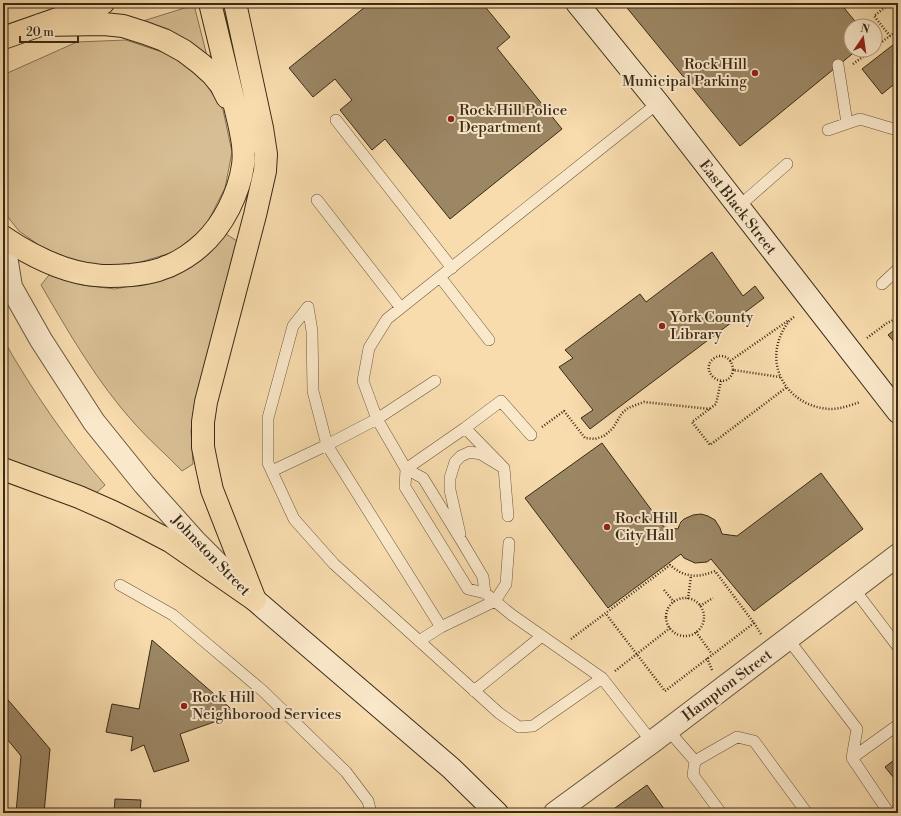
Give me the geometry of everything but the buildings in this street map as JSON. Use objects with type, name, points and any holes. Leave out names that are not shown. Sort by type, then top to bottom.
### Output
[{"type":"main road","points":[[3,38],[103,3]]},
{"type":"main road","points":[[3,237],[24,251],[71,270],[94,275],[117,276],[159,270],[179,261],[195,251],[210,237],[222,220],[239,184],[243,164],[243,143],[210,3]]},
{"type":"main road","points":[[235,3],[262,128],[266,154],[255,215],[206,402],[203,422],[204,447],[212,490],[255,600]]},
{"type":"main road","points":[[40,25],[104,24],[123,26],[164,40],[184,51],[212,74],[221,85],[239,123]]},
{"type":"main road","points":[[3,469],[78,497],[142,526],[170,541],[255,600]]},
{"type":"street","name":"East Black Street","points":[[577,3],[658,104],[898,412]]},
{"type":"street","name":"Johnston Street","points":[[3,237],[7,285],[94,422],[144,484],[190,535],[255,600],[451,768],[497,813]]},
{"type":"street","name":"Hampton Street","points":[[555,813],[660,736],[898,555]]},
{"type":"lane","points":[[839,70],[847,123]]},
{"type":"lane","points":[[658,104],[387,319],[369,348],[363,381],[377,419],[406,470],[405,486],[468,589],[485,593],[512,615],[603,678],[660,736],[695,761]]},
{"type":"lane","points":[[828,130],[860,118],[897,130]]},
{"type":"lane","points":[[336,120],[452,268]]},
{"type":"lane","points":[[738,207],[786,164]]},
{"type":"lane","points":[[317,200],[401,308]]},
{"type":"lane","points":[[882,284],[898,269]]},
{"type":"lane","points":[[440,277],[489,340]]},
{"type":"lane","points":[[441,627],[327,445],[313,391],[312,331],[308,307],[293,326],[268,418],[268,463],[294,519],[334,564],[474,691],[499,713],[519,727],[533,726],[603,678]]},
{"type":"lane","points":[[272,471],[377,419],[435,381]]},
{"type":"lane","points":[[406,470],[501,401],[530,435]]},
{"type":"lane","points":[[465,428],[504,468],[508,516]]},
{"type":"lane","points":[[461,540],[450,490],[450,478],[456,462],[461,456],[470,452],[481,454],[504,468]]},
{"type":"lane","points":[[406,470],[423,478],[483,578],[485,593]]},
{"type":"lane","points":[[419,641],[441,627],[495,602],[506,584],[509,543]]},
{"type":"lane","points":[[120,585],[173,615],[264,691],[346,772],[368,801],[371,813]]},
{"type":"lane","points":[[854,589],[898,647]]},
{"type":"lane","points":[[474,691],[542,636]]},
{"type":"lane","points":[[788,639],[857,729],[852,758],[889,813]]},
{"type":"lane","points":[[852,758],[898,725]]},
{"type":"lane","points":[[695,761],[737,737],[754,741],[807,813]]},
{"type":"lane","points":[[695,761],[693,775],[721,813]]},
{"type":"path","points":[[890,36],[874,16],[888,5],[895,7],[898,10]]},
{"type":"path","points":[[883,42],[898,30]]},
{"type":"path","points":[[839,70],[859,58]]},
{"type":"path","points":[[730,361],[794,317]]},
{"type":"path","points":[[791,319],[778,342],[776,355],[776,365],[780,378],[789,390],[800,400],[812,406],[831,409],[847,407],[860,402]]},
{"type":"path","points":[[719,356],[726,357],[730,361],[734,370],[731,377],[727,380],[721,381],[710,375],[709,369],[710,363],[713,359],[719,356]]},
{"type":"path","points":[[734,370],[780,378]]},
{"type":"path","points":[[721,381],[716,404],[692,422],[710,445],[787,387]]},
{"type":"path","points":[[530,435],[564,411],[585,438],[595,439],[604,436],[613,428],[622,413],[628,408],[644,402],[710,409]]},
{"type":"path","points":[[559,648],[670,565],[691,576],[700,576],[715,572],[754,623],[665,691],[606,614]]},
{"type":"path","points":[[688,599],[691,576]]},
{"type":"path","points":[[664,590],[674,602]]},
{"type":"path","points":[[700,606],[713,598]]},
{"type":"path","points":[[680,599],[688,599],[695,601],[700,606],[703,612],[703,620],[701,627],[696,632],[689,636],[682,636],[669,628],[666,615],[674,602],[680,599]]},
{"type":"path","points":[[603,678],[670,628]]},
{"type":"path","points":[[696,632],[712,654]]},
{"type":"shaded area","points":[[194,5],[207,56],[171,32],[143,21]]},
{"type":"shaded area","points":[[126,40],[171,55],[204,81],[223,110],[232,152],[225,188],[205,227],[174,252],[137,263],[103,266],[70,259],[40,246],[19,231],[3,211],[3,75],[77,42]]},
{"type":"shaded area","points":[[226,234],[237,241],[195,401],[191,431],[193,464],[182,471],[140,430],[108,391],[84,357],[41,285],[49,275],[82,285],[115,289],[155,281]]},
{"type":"shaded area","points":[[3,339],[50,414],[105,485],[95,494],[3,459]]},
{"type":"place","name":"Rock Hill Municipal Parking","points":[[755,73]]},
{"type":"place","name":"Rock Hill Police Department","points":[[451,119]]},
{"type":"place","name":"York County Library","points":[[662,326]]},
{"type":"place","name":"Rock Hill City Hall","points":[[607,527]]},
{"type":"place","name":"Rock Hill Neighborood Services","points":[[184,706]]}]
